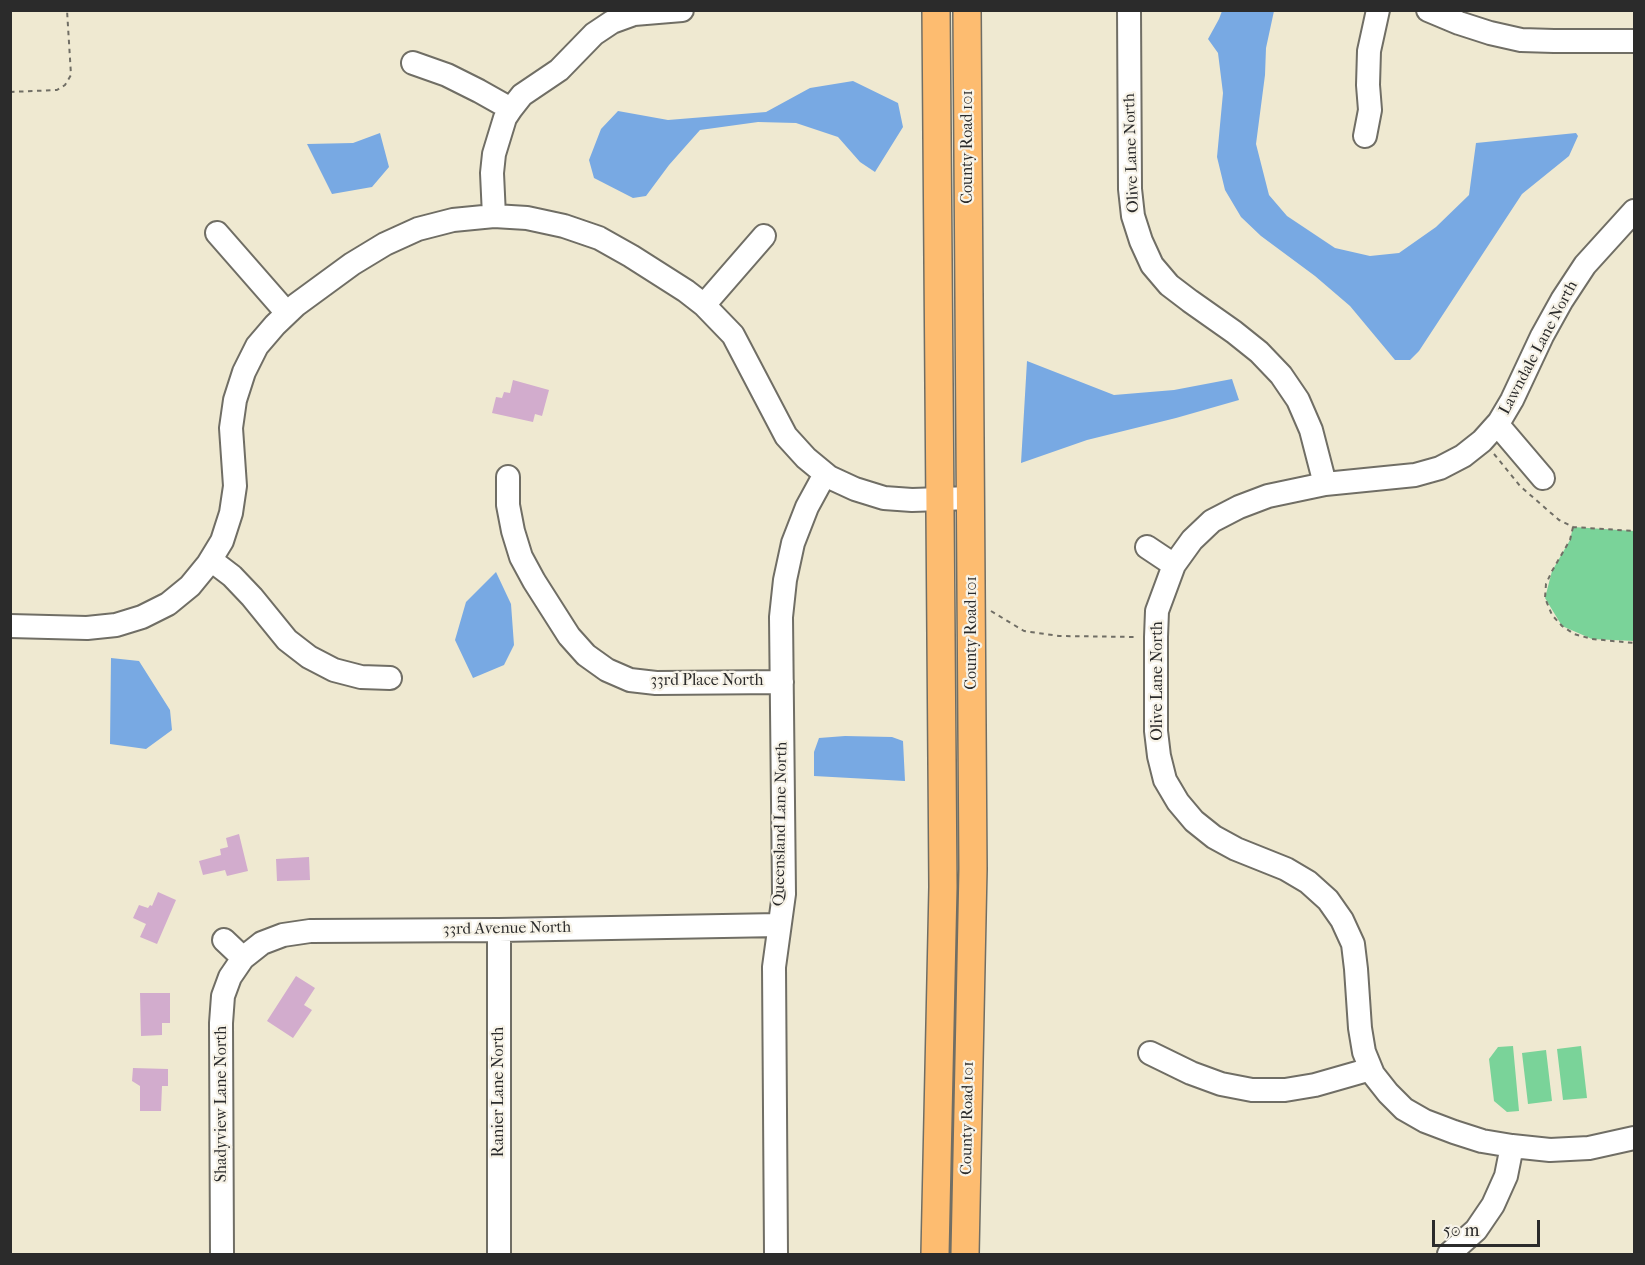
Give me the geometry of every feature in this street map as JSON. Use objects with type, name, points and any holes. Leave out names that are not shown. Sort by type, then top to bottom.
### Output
[{"type":"main road","name":"County Road 101","points":[[935,1254],[943,887],[936,10]]},
{"type":"main road","name":"County Road 101","points":[[965,1254],[973,869],[967,10]]},
{"type":"street","points":[[494,216],[492,173],[494,154],[511,109],[522,95],[559,70],[594,34],[612,22],[634,14],[682,10]]},
{"type":"street","name":"Olive Lane North","points":[[1129,10],[1130,189],[1133,216],[1152,265],[1155,286],[1190,302],[1234,332],[1259,352],[1281,375],[1298,400],[1311,430],[1325,484],[1268,496],[1212,521],[1192,540],[1174,565],[1157,611],[1156,731],[1165,780],[1178,802],[1194,821],[1214,837],[1236,849],[1286,869],[1308,882],[1328,900],[1342,920],[1353,944],[1364,1052],[1371,1069],[1388,1093],[1404,1109],[1425,1121],[1473,1138],[1512,1146],[1550,1150],[1589,1148],[1635,1138]]},
{"type":"street","points":[[1365,136],[1370,110],[1369,51],[1378,10]]},
{"type":"street","points":[[1428,10],[1490,33],[1521,39],[1635,41]]},
{"type":"street","points":[[413,63],[463,83],[511,109]]},
{"type":"street","name":"Lawndale Lane North","points":[[1325,484],[1415,475],[1440,468],[1463,456],[1489,433],[1512,400],[1542,336],[1585,265],[1635,211]]},
{"type":"street","points":[[10,626],[87,628],[116,625],[142,617],[168,604],[190,586],[222,541],[231,513],[235,486],[231,428],[235,400],[244,372],[257,346],[275,324],[352,264],[385,244],[418,229],[453,220],[494,216],[527,218],[564,226],[599,238],[632,256],[704,305],[733,335],[786,436],[825,474],[855,489],[884,498],[912,500],[971,498]]},
{"type":"street","points":[[217,233],[287,314]]},
{"type":"street","points":[[704,305],[764,236]]},
{"type":"street","points":[[1489,433],[1503,431],[1543,478]]},
{"type":"street","name":"Queensland Lane North","points":[[777,1254],[774,967],[784,894],[781,617],[785,580],[793,543],[807,507],[825,474]]},
{"type":"street","name":"33rd Place North","points":[[508,477],[508,505],[521,557],[569,636],[586,655],[607,670],[630,680],[782,682]]},
{"type":"street","points":[[1148,547],[1174,565]]},
{"type":"street","points":[[210,560],[232,576],[287,640],[309,657],[334,670],[361,677],[390,678]]},
{"type":"street","name":"33rd Avenue North","points":[[243,958],[262,943],[283,935],[310,931],[779,925]]},
{"type":"street","name":"Ranier Lane North","points":[[499,930],[499,1254]]},
{"type":"street","points":[[224,940],[243,958]]},
{"type":"street","name":"Shadyview Lane North","points":[[222,1254],[221,1023],[223,996],[230,977],[243,958]]},
{"type":"street","points":[[1150,1053],[1191,1073],[1221,1084],[1252,1090],[1285,1090],[1315,1085],[1371,1069]]},
{"type":"street","points":[[1449,1254],[1476,1230],[1493,1205],[1506,1176],[1512,1146]]},
{"type":"path","points":[[10,92],[57,90],[65,85],[70,75],[67,10]]},
{"type":"path","points":[[1489,433],[1520,486],[1551,514],[1573,527],[1635,531]]},
{"type":"path","points":[[1573,527],[1570,540],[1546,584],[1545,598],[1552,615],[1574,634],[1592,639],[1635,643]]},
{"type":"path","points":[[986,607],[1024,631],[1059,636],[1156,637]]},
{"type":"green space","points":[[1573,527],[1634,531],[1634,641],[1592,639],[1562,626],[1545,598],[1552,571],[1570,540]]},
{"type":"green space","points":[[1513,1046],[1519,1111],[1507,1112],[1494,1101],[1489,1059],[1498,1047]]},
{"type":"green space","points":[[1581,1046],[1587,1098],[1563,1100],[1557,1049]]},
{"type":"green space","points":[[1546,1050],[1552,1101],[1528,1104],[1522,1053]]},
{"type":"water","points":[[1222,11],[1274,11],[1266,48],[1265,75],[1256,144],[1269,195],[1287,216],[1335,248],[1370,256],[1399,253],[1436,227],[1469,195],[1476,143],[1576,133],[1578,136],[1569,156],[1522,194],[1419,351],[1410,360],[1395,360],[1350,306],[1315,276],[1261,236],[1241,217],[1225,190],[1217,157],[1223,93],[1218,53],[1208,39]]},
{"type":"water","points":[[853,81],[898,103],[903,127],[875,172],[860,162],[838,137],[796,123],[758,122],[700,130],[669,165],[646,196],[633,198],[594,178],[589,160],[601,129],[618,111],[668,120],[766,112],[810,88]]},
{"type":"water","points":[[380,133],[389,167],[372,187],[332,194],[307,144],[353,143]]},
{"type":"water","points":[[1027,361],[1114,395],[1174,390],[1232,379],[1239,400],[1087,440],[1021,463]]},
{"type":"water","points":[[496,572],[511,604],[514,645],[504,665],[473,678],[455,640],[466,602]]},
{"type":"water","points":[[111,658],[139,661],[170,710],[172,730],[146,749],[110,744]]},
{"type":"water","points":[[892,737],[903,741],[905,781],[814,776],[814,752],[819,738]]},
{"type":"building","points":[[513,380],[549,390],[542,416],[535,414],[533,422],[492,413],[496,397],[502,398],[504,392],[510,393]]},
{"type":"building","points":[[239,834],[248,871],[227,876],[225,870],[203,875],[199,861],[221,855],[220,849],[228,847],[226,838]]},
{"type":"building","points":[[309,857],[310,880],[277,881],[276,859]]},
{"type":"building","points":[[158,892],[176,900],[157,944],[140,937],[146,924],[133,918],[139,905],[148,908],[152,906]]},
{"type":"building","points":[[296,976],[315,988],[304,1005],[312,1010],[293,1038],[267,1021]]},
{"type":"building","points":[[140,993],[170,993],[170,1023],[162,1023],[162,1035],[141,1036]]},
{"type":"building","points":[[133,1068],[168,1069],[168,1086],[162,1086],[161,1111],[140,1111],[140,1086],[132,1081]]}]
